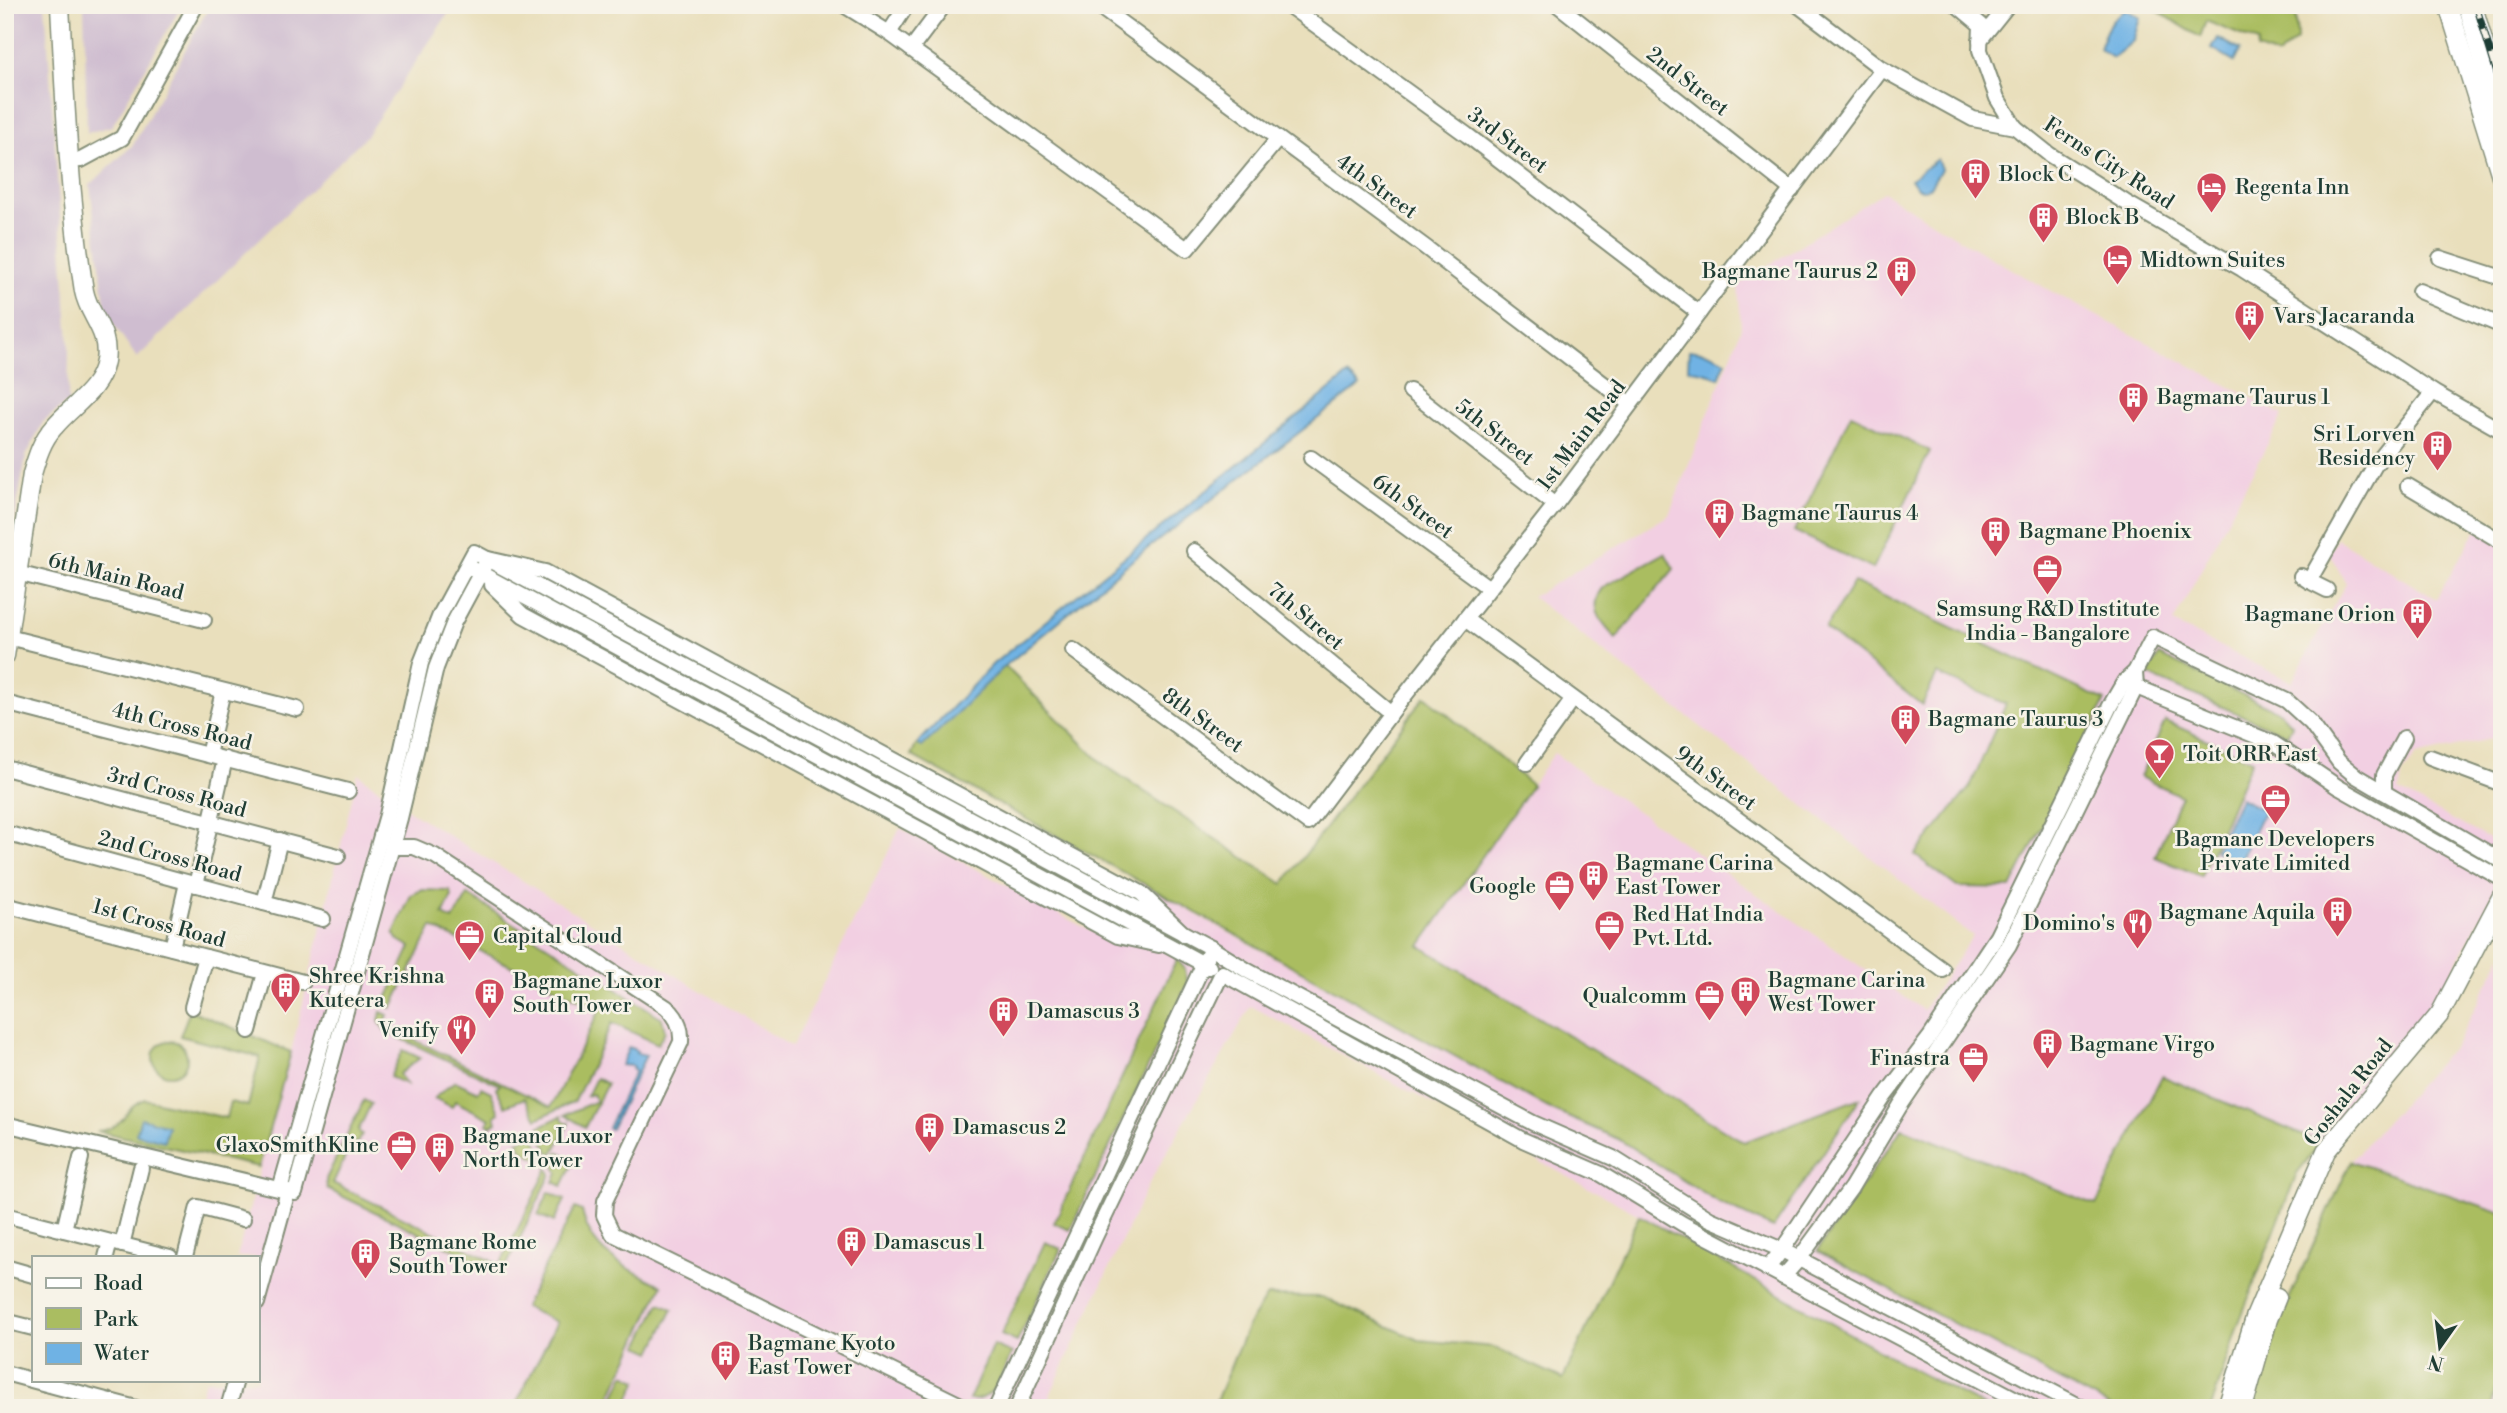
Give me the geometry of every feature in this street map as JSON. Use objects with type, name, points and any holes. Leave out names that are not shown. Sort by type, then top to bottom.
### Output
[{"type":"highway","points":[[2470,5],[2502,116]]},
{"type":"street","points":[[5,656],[32,474],[38,452],[53,427],[97,384],[106,350],[103,330],[85,295],[68,161],[60,5]]},
{"type":"street","points":[[68,161],[80,160],[122,138],[196,5]]},
{"type":"street","points":[[844,5],[889,33],[1187,249],[1278,139]]},
{"type":"street","points":[[889,33],[907,5]]},
{"type":"street","points":[[911,49],[944,5]]},
{"type":"street","name":"4th Street","points":[[1097,5],[1425,247],[1630,404]]},
{"type":"street","name":"3rd Street","points":[[1288,5],[1467,135],[1699,313]]},
{"type":"street","name":"2nd Street","points":[[1558,5],[1792,190]]},
{"type":"street","name":"Ferns City Road","points":[[1798,5],[1882,69],[1973,119],[2015,127],[2060,162],[2242,269],[2433,392],[2502,431]]},
{"type":"street","points":[[1957,5],[1981,25],[1980,50],[1997,98],[2015,127]]},
{"type":"street","points":[[1980,40],[2008,5]]},
{"type":"street","points":[[2448,5],[2502,179]]},
{"type":"street","name":"1st Main Road","points":[[1308,823],[1555,505],[1882,69]]},
{"type":"street","points":[[2440,258],[2502,278]]},
{"type":"street","points":[[2419,291],[2502,326]]},
{"type":"street","name":"5th Street","points":[[1410,391],[1555,505]]},
{"type":"street","points":[[2327,590],[2305,578],[2375,465],[2433,392]]},
{"type":"street","name":"6th Street","points":[[1311,458],[1489,588]]},
{"type":"street","points":[[2408,486],[2502,542]]},
{"type":"street","name":"7th Street","points":[[1194,551],[1391,713]]},
{"type":"street","points":[[259,1296],[387,815],[421,663],[440,615],[474,552],[1211,948],[1226,967],[1523,1140],[1601,1174],[1683,1224],[2033,1408]]},
{"type":"street","points":[[288,1191],[392,847],[436,668],[454,622],[488,559]]},
{"type":"street","points":[[488,559],[545,572],[1141,893],[1185,935]]},
{"type":"street","points":[[466,565],[1203,963],[1226,967],[1533,1123],[1613,1158],[1710,1219],[1782,1250],[2083,1408]]},
{"type":"street","name":"6th Main Road","points":[[17,573],[204,620]]},
{"type":"street","points":[[480,573],[523,615],[1118,936],[1177,949]]},
{"type":"street","name":"9th Street","points":[[1465,619],[1943,970]]},
{"type":"street","points":[[8,637],[297,709]]},
{"type":"street","points":[[1783,1277],[1851,1188],[1900,1106],[2009,945],[2152,637],[2287,701],[2311,723],[2339,762],[2384,792],[2502,861]]},
{"type":"street","name":"8th Street","points":[[1073,650],[1308,823]]},
{"type":"street","points":[[2132,680],[2273,743],[2338,787],[2502,879]]},
{"type":"street","points":[[1767,1269],[1884,1097],[1930,1037],[1997,936],[2132,680]]},
{"type":"street","points":[[208,755],[223,691]]},
{"type":"street","points":[[1527,763],[1573,699]]},
{"type":"street","name":"4th Cross Road","points":[[5,703],[348,791]]},
{"type":"street","points":[[2384,792],[2384,775],[2404,738]]},
{"type":"street","points":[[2430,757],[2502,784]]},
{"type":"street","points":[[172,948],[211,822],[225,759]]},
{"type":"street","name":"3rd Cross Road","points":[[5,768],[338,856]]},
{"type":"street","name":"2nd Cross Road","points":[[5,832],[323,919]]},
{"type":"street","points":[[264,903],[280,840]]},
{"type":"street","points":[[392,847],[414,847],[435,856],[666,1007],[676,1017],[681,1030],[681,1042],[606,1201],[604,1215],[613,1234],[967,1408]]},
{"type":"street","name":"Goshala Road","points":[[2348,1134],[2440,1014],[2502,896]]},
{"type":"street","name":"1st Cross Road","points":[[5,905],[303,982]]},
{"type":"street","name":"Goshala Road","points":[[2227,1408],[2256,1315],[2331,1154],[2450,1021],[2502,922]]},
{"type":"street","points":[[996,1408],[1211,948]]},
{"type":"street","points":[[192,1007],[206,957]]},
{"type":"street","points":[[1017,1408],[1095,1237],[1226,967]]},
{"type":"street","points":[[249,1031],[265,972]]},
{"type":"street","points":[[5,1124],[288,1191]]},
{"type":"street","name":"Goshala Road","points":[[2243,1408],[2268,1319],[2331,1154]]},
{"type":"street","points":[[64,1230],[81,1158]]},
{"type":"street","points":[[107,1256],[116,1244],[141,1168]]},
{"type":"street","points":[[185,1256],[198,1207],[243,1219]]},
{"type":"street","points":[[5,1216],[166,1256]]},
{"type":"street","points":[[5,1267],[32,1275]]},
{"type":"street","points":[[5,1321],[32,1328]]},
{"type":"street","points":[[5,1373],[32,1380]]},
{"type":"street","points":[[38,1382],[136,1408]]},
{"type":"street","points":[[228,1408],[235,1382]]},
{"type":"street","points":[[76,1408],[79,1393]]},
{"type":"shaded area","points":[[5,5],[45,5],[69,344],[68,402],[43,422],[26,456],[5,570]]},
{"type":"shaded area","points":[[84,5],[182,5],[112,126],[87,133]]},
{"type":"shaded area","points":[[210,5],[454,5],[366,136],[137,358],[106,313],[90,185],[133,145]]},
{"type":"shaded area","points":[[1883,192],[1984,254],[2283,415],[2173,623],[2292,682],[2346,583],[2329,553],[2337,539],[2436,599],[2477,529],[2502,544],[2502,736],[2416,756],[2402,774],[2399,791],[2502,846],[2502,876],[2433,1009],[2297,1173],[2238,1325],[2211,1408],[1987,1408],[1639,1215],[1251,1006],[1148,1185],[1044,1408],[198,1408],[204,1382],[259,1382],[259,1256],[237,1256],[291,1052],[358,774],[411,812],[792,1047],[900,828],[1111,942],[1142,881],[1193,913],[1373,1012],[1554,753],[1923,1010],[1973,936],[1532,597],[1669,515],[1741,327],[1738,285]]},
{"type":"shaded area","points":[[2502,955],[2502,1408],[2253,1408],[2280,1319],[2351,1161],[2458,1041]]},
{"type":"green space","points":[[2148,5],[2295,5],[2297,40],[2277,56],[2257,49],[2258,42],[2206,21],[2200,37]]},
{"type":"green space","points":[[1851,414],[1930,451],[1873,569],[1794,531]]},
{"type":"green space","points":[[1665,553],[1674,569],[1616,639],[1598,614],[1598,595],[1603,587]]},
{"type":"green space","points":[[1854,582],[2105,701],[2011,888],[1957,887],[1915,855],[1970,787],[2006,704],[1937,674],[1922,705],[1825,629]]},
{"type":"green space","points":[[2159,655],[2280,712],[2292,725],[2287,735],[2148,675]]},
{"type":"green space","points":[[1005,666],[1103,764],[1283,884],[1425,696],[1532,785],[1420,946],[1744,1142],[1860,1098],[1773,1228],[1719,1203],[1618,1139],[1552,1110],[911,755],[917,744],[922,746]]},
{"type":"green space","points":[[2165,721],[2252,760],[2201,876],[2155,857],[2181,796],[2140,777]]},
{"type":"green space","points":[[421,890],[450,891],[452,896],[443,915],[453,920],[468,895],[662,1018],[665,1031],[658,1044],[612,1023],[575,1101],[537,1119],[525,1098],[505,1106],[496,1088],[500,1085],[385,1031],[379,1021],[381,1012],[388,1015],[384,1025],[551,1107],[600,1010],[432,927],[409,973],[413,975],[408,985],[404,983],[392,1008],[384,1005],[411,947],[397,939],[394,933],[411,895]]},
{"type":"green space","points":[[1177,959],[1185,969],[1188,983],[1070,1230],[1054,1223]]},
{"type":"green space","points":[[190,1010],[291,1052],[259,1167],[97,1131],[120,1122],[133,1106],[145,1099],[226,1118],[230,1102],[248,1106],[260,1057],[180,1036]]},
{"type":"green space","points":[[170,1041],[182,1046],[187,1058],[182,1070],[170,1075],[158,1070],[153,1058],[158,1046]]},
{"type":"green space","points":[[403,1050],[420,1058],[399,1074],[406,1084],[390,1077]]},
{"type":"green space","points":[[2162,1076],[2321,1143],[2297,1173],[2238,1325],[2211,1408],[2113,1408],[1817,1251],[1902,1128],[2096,1205]]},
{"type":"green space","points":[[596,1078],[607,1084],[585,1127],[565,1115],[596,1101],[593,1094],[587,1096]]},
{"type":"green space","points":[[455,1081],[478,1092],[481,1087],[491,1092],[499,1113],[495,1116],[497,1122],[491,1126],[487,1124],[490,1119],[455,1101],[452,1107],[434,1098]]},
{"type":"green space","points":[[364,1100],[371,1104],[358,1131],[362,1134],[357,1143],[352,1142],[333,1183],[500,1265],[548,1168],[551,1174],[505,1269],[498,1271],[327,1189],[326,1179]]},
{"type":"green space","points":[[561,1116],[569,1123],[554,1152],[550,1154],[539,1127]]},
{"type":"green space","points":[[533,1134],[542,1152],[539,1159],[523,1151],[518,1141]]},
{"type":"green space","points":[[559,1152],[575,1160],[562,1186],[554,1182],[558,1173],[552,1159]]},
{"type":"green space","points":[[2351,1161],[2502,1213],[2502,1362],[2491,1408],[2253,1408],[2280,1319]]},
{"type":"green space","points":[[549,1192],[565,1200],[554,1222],[538,1215]]},
{"type":"green space","points":[[575,1208],[582,1211],[594,1239],[612,1258],[662,1286],[605,1408],[514,1408],[557,1322],[524,1307]]},
{"type":"green space","points":[[1639,1215],[1987,1408],[1213,1408],[1248,1325],[1267,1296],[1322,1297],[1419,1340],[1494,1347],[1563,1379]]},
{"type":"green space","points":[[1045,1242],[1061,1249],[1017,1342],[1001,1335]]},
{"type":"green space","points":[[660,1303],[673,1309],[652,1352],[639,1346]]},
{"type":"green space","points":[[993,1345],[1012,1353],[992,1391],[986,1396],[969,1400]]},
{"type":"green space","points":[[625,1374],[638,1380],[625,1408],[609,1408]]},
{"type":"water","points":[[2125,9],[2140,18],[2133,41],[2113,58],[2099,49],[2109,26]]},
{"type":"water","points":[[2218,38],[2240,50],[2234,62],[2212,49]]},
{"type":"water","points":[[1937,159],[1941,169],[1930,187],[1922,190],[1917,188],[1911,179]]},
{"type":"water","points":[[1689,350],[1708,353],[1726,361],[1719,378],[1688,369]]},
{"type":"water","points":[[1348,375],[1360,386],[1130,562],[1005,666],[922,747],[917,744],[993,664]]},
{"type":"water","points":[[2240,798],[2264,810],[2239,863],[2215,851]]},
{"type":"water","points":[[629,1047],[637,1051],[636,1053],[646,1055],[611,1129],[608,1128],[635,1071],[633,1066],[621,1065]]},
{"type":"water","points":[[141,1118],[168,1126],[164,1141],[136,1134]]},
{"type":"railway","points":[[2476,5],[2502,90]]},
{"type":"place","name":"Block C","points":[[1976,201]]},
{"type":"place","name":"Regenta Inn","points":[[2212,214]]},
{"type":"place","name":"Block B","points":[[2043,244]]},
{"type":"place","name":"Midtown Suites","points":[[2117,287]]},
{"type":"place","name":"Bagmane Taurus 2","points":[[1901,298]]},
{"type":"place","name":"Vars Jacaranda","points":[[2250,343]]},
{"type":"place","name":"Bagmane Taurus 1","points":[[2134,424]]},
{"type":"place","name":"Sri Lorven Residency","points":[[2438,473]]},
{"type":"place","name":"Bagmane Taurus 4","points":[[1719,540]]},
{"type":"place","name":"Bagmane Phoenix","points":[[1996,558]]},
{"type":"place","name":"Samsung R&D Institute India - Bangalore","points":[[2048,596]]},
{"type":"place","name":"Bagmane Orion","points":[[2418,641]]},
{"type":"place","name":"Bagmane Taurus 3","points":[[1905,746]]},
{"type":"place","name":"Toit ORR East","points":[[2160,781]]},
{"type":"place","name":"Bagmane Developers Private Limited","points":[[2275,826]]},
{"type":"place","name":"Bagmane Carina East Tower","points":[[1593,902]]},
{"type":"place","name":"Google","points":[[1559,913]]},
{"type":"place","name":"Bagmane Aquila","points":[[2338,939]]},
{"type":"place","name":"Domino's","points":[[2138,950]]},
{"type":"place","name":"Red Hat India Pvt. Ltd.","points":[[1610,953]]},
{"type":"place","name":"Capital Cloud","points":[[470,963]]},
{"type":"place","name":"Shree Krishna Kuteera","points":[[286,1015]]},
{"type":"place","name":"Bagmane Carina West Tower","points":[[1745,1019]]},
{"type":"place","name":"Bagmane Luxor South Tower","points":[[490,1020]]},
{"type":"place","name":"Qualcomm","points":[[1710,1023]]},
{"type":"place","name":"Damascus 3","points":[[1004,1038]]},
{"type":"place","name":"Venify","points":[[462,1057]]},
{"type":"place","name":"Bagmane Virgo","points":[[2047,1071]]},
{"type":"place","name":"Finastra","points":[[1973,1085]]},
{"type":"place","name":"Damascus 2","points":[[930,1154]]},
{"type":"place","name":"GlaxoSmithKline","points":[[402,1172]]},
{"type":"place","name":"Bagmane Luxor North Tower","points":[[440,1175]]},
{"type":"place","name":"Damascus 1","points":[[851,1269]]},
{"type":"place","name":"Bagmane Rome South Tower","points":[[366,1281]]},
{"type":"place","name":"Bagmane Kyoto East Tower","points":[[725,1382]]}]
